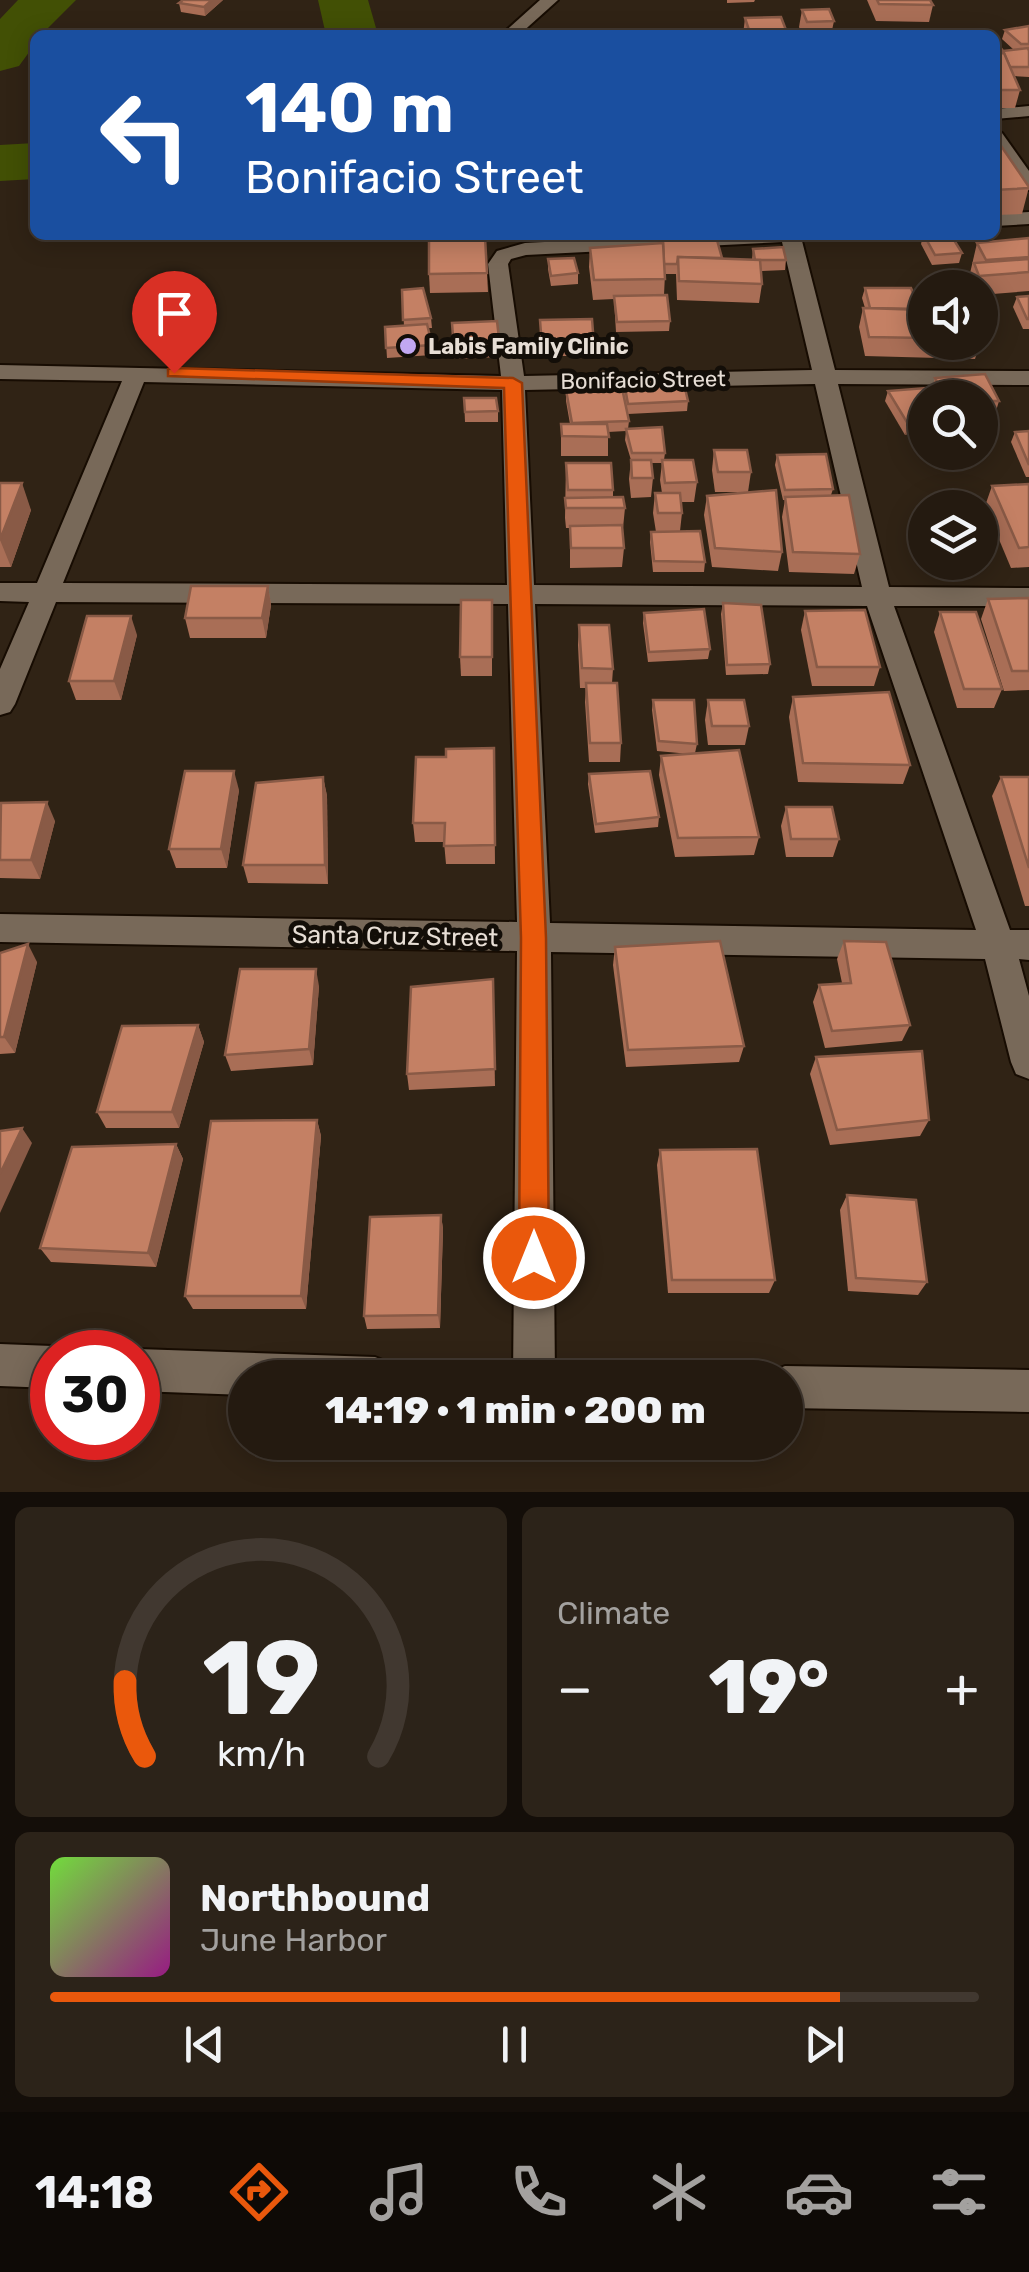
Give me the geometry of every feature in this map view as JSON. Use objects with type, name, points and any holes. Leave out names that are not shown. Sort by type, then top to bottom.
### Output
[{"type":"street","points":[[516,30],[550,0]]},
{"type":"street","points":[[1000,114],[1029,111]]},
{"type":"street","points":[[1000,145],[1029,184]]},
{"type":"street","points":[[1000,220],[1029,218]]},
{"type":"street","points":[[534,1360],[534,938],[513,383],[498,264],[504,255],[525,248],[702,240]]},
{"type":"street","points":[[792,240],[876,595],[1014,945],[1029,1062]]},
{"type":"street","name":"Bonifacio Street","points":[[0,372],[513,383],[822,376],[1029,378]]},
{"type":"street","points":[[0,704],[137,372]]},
{"type":"street","points":[[0,592],[1029,597]]},
{"type":"street","name":"Santa Cruz Street","points":[[0,928],[1014,945]]},
{"type":"street","points":[[0,1365],[30,1366]]},
{"type":"street","points":[[160,1371],[228,1373]]},
{"type":"street","points":[[803,1387],[1029,1391]]},
{"type":"building","points":[[212,0],[204,7],[179,3]]},
{"type":"building","points":[[877,0],[930,0],[933,5],[879,4]]},
{"type":"building","points":[[829,9],[834,21],[807,22],[802,10]]},
{"type":"building","points":[[781,17],[786,30],[749,30],[745,18]]},
{"type":"building","points":[[1029,26],[1029,44],[1021,44],[1005,30]]},
{"type":"building","points":[[1028,48],[1029,67],[1010,67],[1003,51]]},
{"type":"building","points":[[1000,53],[1004,53],[1020,90],[1000,90]]},
{"type":"building","points":[[1000,144],[1029,187],[1000,190]]},
{"type":"building","points":[[1029,238],[1029,257],[986,260],[977,243]]},
{"type":"building","points":[[429,240],[485,240],[487,273],[429,274]]},
{"type":"building","points":[[660,240],[717,240],[722,258],[678,257],[677,264],[664,264]]},
{"type":"building","points":[[927,240],[954,240],[962,253],[935,255]]},
{"type":"building","points":[[663,243],[665,279],[594,280],[590,248]]},
{"type":"building","points":[[783,247],[786,260],[755,260],[753,249]]},
{"type":"building","points":[[678,257],[760,260],[762,284],[679,281]]},
{"type":"building","points":[[574,258],[578,273],[551,276],[548,259]]},
{"type":"building","points":[[1029,259],[1029,272],[998,274],[998,270],[977,270],[974,263]]},
{"type":"building","points":[[423,288],[431,318],[403,320],[402,290]]},
{"type":"building","points":[[865,288],[908,288],[908,309],[870,308]]},
{"type":"building","points":[[667,295],[670,321],[617,322],[614,296]]},
{"type":"building","points":[[1029,296],[1029,319],[1027,319],[1017,297]]},
{"type":"building","points":[[863,308],[908,309],[908,338],[869,337]]},
{"type":"building","points":[[592,319],[594,345],[542,346],[540,320]]},
{"type":"building","points":[[497,321],[500,347],[454,349],[452,323]]},
{"type":"building","points":[[427,324],[432,345],[386,348],[385,327]]},
{"type":"building","points":[[985,374],[988,380],[936,380]]},
{"type":"building","points":[[683,380],[688,401],[628,404],[624,382]]},
{"type":"building","points":[[622,388],[629,421],[572,423],[566,390]]},
{"type":"building","points":[[908,389],[908,424],[888,391]]},
{"type":"building","points":[[464,398],[496,398],[498,411],[465,412]]},
{"type":"building","points":[[561,424],[607,424],[609,437],[562,436]]},
{"type":"building","points":[[662,427],[665,453],[632,453],[626,429]]},
{"type":"building","points":[[1029,431],[1029,465],[1015,432]]},
{"type":"building","points":[[714,450],[747,450],[751,472],[718,472]]},
{"type":"building","points":[[826,454],[833,489],[785,490],[777,455]]},
{"type":"building","points":[[631,460],[651,460],[653,478],[632,478]]},
{"type":"building","points":[[662,460],[693,460],[697,482],[665,483]]},
{"type":"building","points":[[566,463],[611,463],[613,490],[568,490]]},
{"type":"building","points":[[0,483],[22,483],[0,540]]},
{"type":"building","points":[[1029,484],[1029,547],[1019,548],[998,500],[998,490],[992,486]]},
{"type":"building","points":[[776,490],[782,552],[715,548],[707,496]]},
{"type":"building","points":[[655,493],[680,493],[682,513],[658,513]]},
{"type":"building","points":[[849,495],[860,554],[793,552],[785,497]]},
{"type":"building","points":[[623,497],[625,508],[566,508],[565,498]]},
{"type":"building","points":[[622,525],[624,548],[571,548],[570,526]]},
{"type":"building","points":[[700,531],[705,562],[654,561],[651,532]]},
{"type":"building","points":[[191,586],[268,586],[262,618],[185,618]]},
{"type":"building","points":[[1029,598],[1029,671],[1012,671],[988,599]]},
{"type":"building","points":[[461,600],[492,600],[492,657],[460,657]]},
{"type":"building","points":[[723,603],[761,605],[770,664],[727,665]]},
{"type":"building","points":[[704,609],[710,649],[649,652],[644,613]]},
{"type":"building","points":[[865,610],[880,667],[817,667],[805,611]]},
{"type":"building","points":[[940,612],[976,612],[1002,689],[964,689]]},
{"type":"building","points":[[87,616],[131,616],[114,681],[69,681]]},
{"type":"building","points":[[579,625],[609,625],[613,669],[582,668]]},
{"type":"building","points":[[586,683],[617,683],[621,743],[590,743]]},
{"type":"building","points":[[889,692],[910,765],[803,763],[793,697]]},
{"type":"building","points":[[653,700],[694,700],[697,744],[659,741]]},
{"type":"building","points":[[708,700],[744,700],[749,726],[712,726]]},
{"type":"building","points":[[494,748],[495,845],[444,846],[445,823],[413,823],[416,757],[446,757],[446,749]]},
{"type":"building","points":[[739,750],[759,837],[678,838],[661,756]]},
{"type":"building","points":[[185,771],[234,771],[221,849],[169,849]]},
{"type":"building","points":[[650,771],[659,817],[596,824],[589,774]]},
{"type":"building","points":[[323,777],[325,865],[243,865],[256,783]]},
{"type":"building","points":[[1001,777],[1029,777],[1029,868]]},
{"type":"building","points":[[47,802],[31,860],[0,860],[1,803]]},
{"type":"building","points":[[786,807],[832,807],[839,839],[791,839]]},
{"type":"building","points":[[720,941],[744,1046],[628,1050],[615,947]]},
{"type":"building","points":[[844,941],[886,942],[910,1025],[832,1031],[819,985],[851,983]]},
{"type":"building","points":[[28,944],[4,1037],[0,1037],[0,953]]},
{"type":"building","points":[[240,969],[316,969],[309,1049],[225,1055]]},
{"type":"building","points":[[493,979],[495,1069],[407,1074],[411,987]]},
{"type":"building","points":[[198,1025],[172,1112],[97,1112],[122,1026]]},
{"type":"building","points":[[922,1051],[929,1120],[837,1130],[816,1057]]},
{"type":"building","points":[[317,1120],[301,1296],[185,1296],[211,1121]]},
{"type":"building","points":[[22,1128],[0,1174],[0,1131]]},
{"type":"building","points":[[176,1144],[148,1253],[40,1248],[72,1147]]},
{"type":"building","points":[[757,1149],[775,1280],[672,1280],[660,1150]]},
{"type":"building","points":[[847,1195],[916,1200],[927,1282],[856,1278]]},
{"type":"building","points":[[441,1215],[438,1315],[364,1316],[370,1217]]},
{"type":"waterway","points":[[0,55],[30,15],[51,0]]},
{"type":"waterway","points":[[343,0],[351,30]]},
{"type":"waterway","points":[[0,163],[30,161]]},
{"type":"place","name":"Labis Family Clinic","points":[[408,346]]},
{"type":"route","points":[[174,373],[513,383],[534,938],[534,1258]]}]
